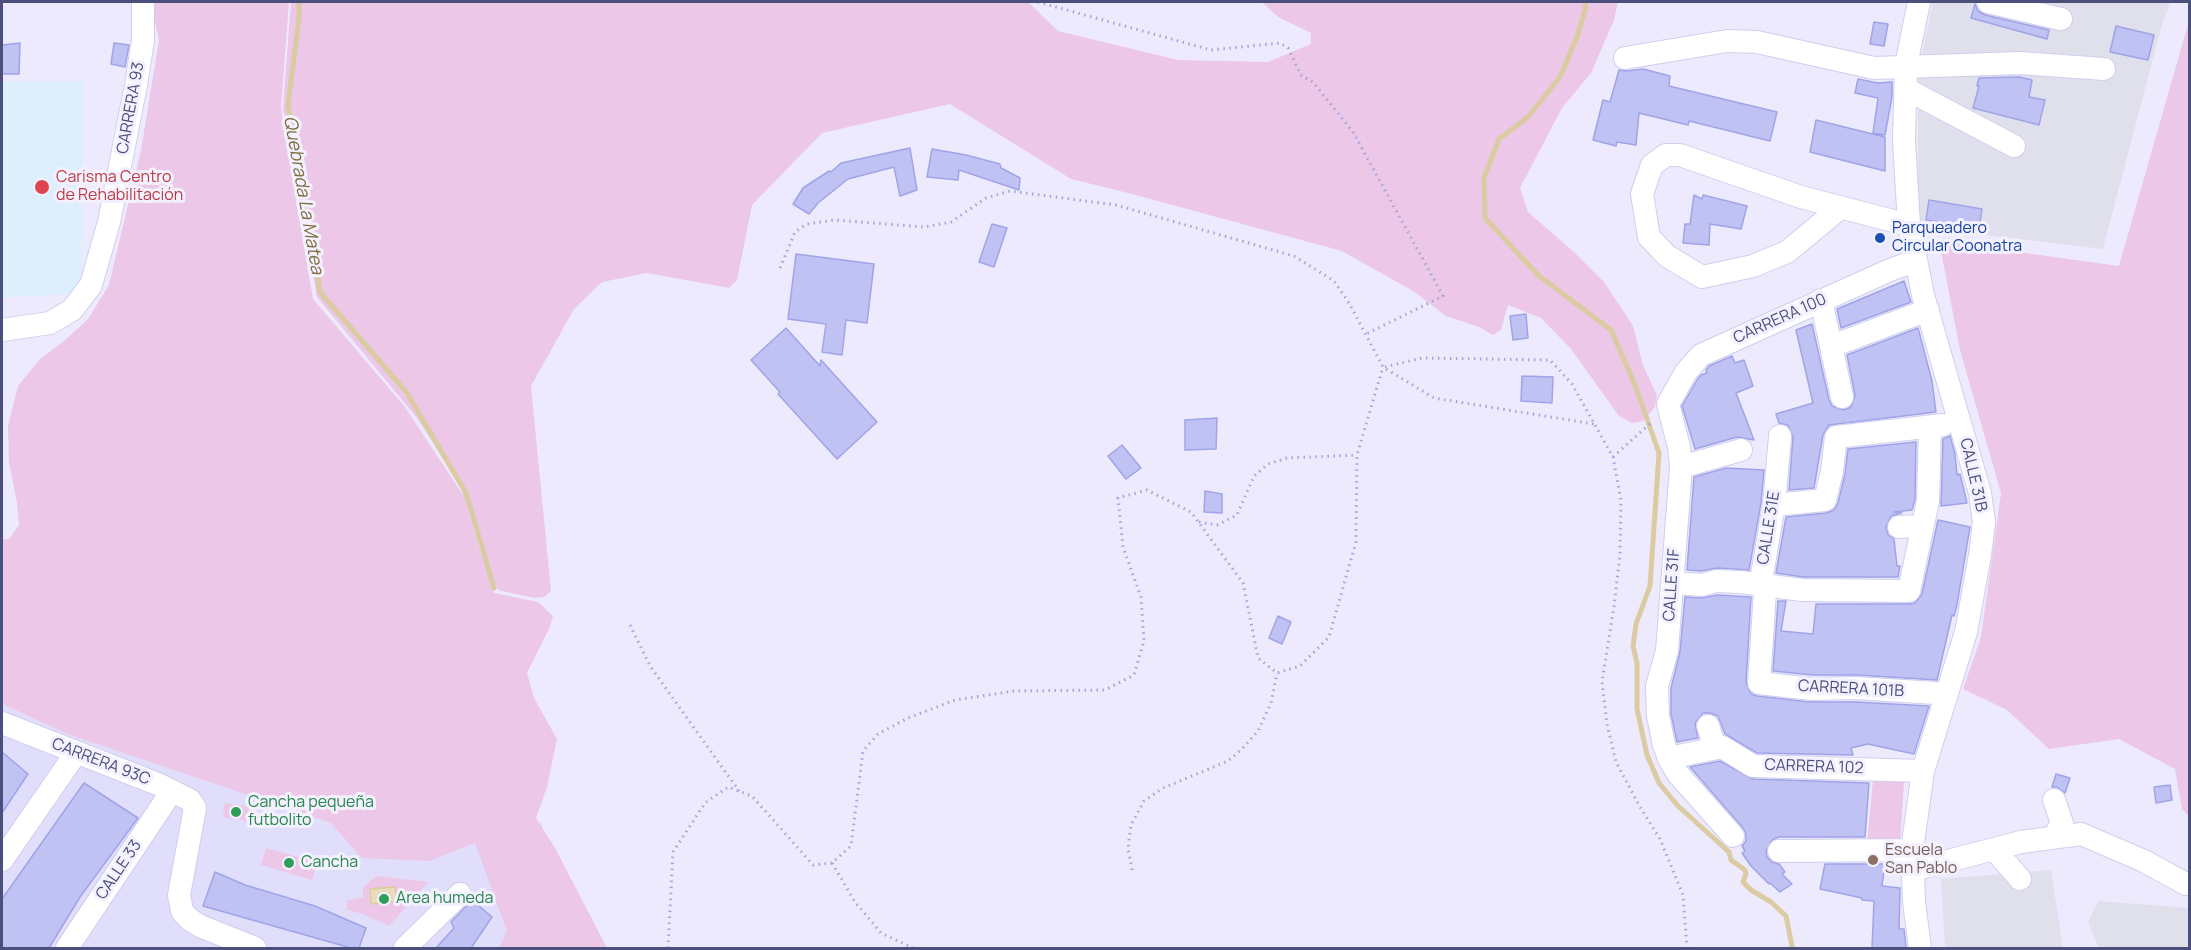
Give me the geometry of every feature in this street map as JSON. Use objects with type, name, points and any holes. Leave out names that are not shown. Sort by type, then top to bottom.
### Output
[{"type":"street","name":"CARRERA 93","points":[[2,330],[51,322],[72,310],[91,285],[109,222],[136,85],[143,40],[143,2]]},
{"type":"street","name":"CALLE 31B","points":[[1919,2],[1906,66],[1904,141],[1909,225],[1915,261],[1980,493],[1984,522],[1966,632],[1923,771],[1912,860],[1920,948]]},
{"type":"street","points":[[1988,2],[2061,19]]},
{"type":"street","points":[[1625,58],[1727,41],[1757,42],[1874,68],[2020,63],[2104,69]]},
{"type":"street","points":[[1906,89],[2014,146]]},
{"type":"street","points":[[1840,208],[1786,252],[1753,266],[1702,277],[1667,256],[1649,237],[1642,194],[1652,165],[1666,155],[1680,154],[1801,197],[1909,225]]},
{"type":"street","name":"CARRERA 100","points":[[1668,404],[1691,364],[1701,355],[1821,300],[1915,261]]},
{"type":"street","points":[[1821,300],[1842,397]]},
{"type":"street","points":[[1832,346],[1928,310]]},
{"type":"street","name":"CALLE 31F","points":[[1668,404],[1679,447],[1681,467],[1667,651],[1657,686],[1658,716],[1664,745],[1672,756],[1678,774],[1733,836]]},
{"type":"street","points":[[1774,506],[1825,500],[1832,471],[1836,437],[1930,428],[1961,422]]},
{"type":"street","points":[[1672,583],[1702,585],[1716,581],[1802,590],[1909,591],[1928,501],[1930,428]]},
{"type":"street","name":"CALLE 31E","points":[[1767,684],[1759,683],[1765,592],[1761,581],[1774,506],[1780,436]]},
{"type":"street","points":[[1681,467],[1741,450]]},
{"type":"street","points":[[1899,527],[1922,526]]},
{"type":"street","name":"CARRERA 101B","points":[[1767,684],[1811,689],[1856,688],[1935,693]]},
{"type":"street","name":"CARRERA 93C","points":[[2,723],[190,800],[195,808],[179,895],[182,911],[200,926],[255,948]]},
{"type":"street","points":[[1708,726],[1714,745],[1722,747]]},
{"type":"street","points":[[1672,756],[1722,747]]},
{"type":"street","name":"CARRERA 102","points":[[1722,747],[1753,766],[1923,771]]},
{"type":"street","points":[[2,860],[76,753]]},
{"type":"street","name":"CALLE 33","points":[[67,948],[172,791]]},
{"type":"street","points":[[2054,800],[2062,823],[2054,837]]},
{"type":"street","points":[[1779,850],[1912,860],[2081,834],[2144,861],[2186,884],[2190,883]]},
{"type":"street","points":[[1994,849],[2020,879]]},
{"type":"street","points":[[405,948],[460,894]]},
{"type":"path","points":[[1038,2],[1211,50],[1280,43],[1288,48],[1301,75],[1313,82],[1353,132],[1443,296],[1365,334]]},
{"type":"path","points":[[780,268],[795,232],[807,224],[835,220],[924,227],[951,222],[986,198],[1010,191],[1116,205],[1294,256],[1334,281],[1349,303],[1383,367],[1434,398],[1594,424]]},
{"type":"path","points":[[1383,367],[1422,358],[1550,360],[1572,384],[1613,457],[1621,500],[1616,585],[1602,682],[1606,724],[1616,762],[1660,838],[1683,896],[1687,948]]},
{"type":"path","points":[[1277,673],[1300,666],[1329,637],[1356,542],[1358,455],[1383,367]]},
{"type":"path","points":[[1613,457],[1652,422]]},
{"type":"path","points":[[1199,522],[1217,525],[1237,515],[1254,476],[1268,464],[1287,458],[1358,455]]},
{"type":"path","points":[[668,948],[673,852],[705,803],[728,787],[752,796],[813,865],[832,863],[851,846],[863,751],[878,734],[908,718],[955,700],[1014,691],[1105,690],[1134,675],[1144,641],[1141,597],[1123,547],[1118,498],[1147,490],[1191,512],[1243,584],[1258,658],[1277,673]]},
{"type":"path","points":[[630,626],[650,666],[739,791]]},
{"type":"path","points":[[1132,870],[1128,848],[1131,825],[1144,801],[1163,788],[1228,761],[1240,750],[1258,731],[1271,703],[1277,673]]},
{"type":"path","points":[[832,863],[855,902],[881,933],[913,948]]},
{"type":"shaded area","points":[[151,2],[289,2],[281,108],[313,299],[405,407],[463,495],[461,487],[417,418],[317,297],[283,108],[291,2],[1028,2],[1058,31],[1178,60],[1268,62],[1311,44],[1311,33],[1278,17],[1262,2],[1618,2],[1614,20],[1591,73],[1562,108],[1520,188],[1528,212],[1604,282],[1633,326],[1643,365],[1657,396],[1655,407],[1643,421],[1632,423],[1619,416],[1571,349],[1541,318],[1508,305],[1501,330],[1493,335],[1479,327],[1446,316],[1413,291],[1342,251],[1071,179],[950,104],[822,133],[752,205],[737,280],[729,288],[647,273],[602,282],[574,309],[531,386],[551,591],[544,597],[534,598],[498,590],[488,571],[464,499],[494,593],[538,602],[553,616],[527,673],[534,698],[557,739],[547,787],[536,818],[555,848],[607,948],[499,948],[507,931],[475,843],[429,861],[362,858],[331,823],[70,735],[2,704],[2,539],[9,539],[19,525],[9,462],[8,426],[18,386],[40,359],[88,319],[109,285],[141,150],[159,40]]},
{"type":"shaded area","points":[[1933,2],[2171,2],[2162,24],[2103,249],[1918,227],[1918,74]]},
{"type":"shaded area","points":[[2189,21],[2189,816],[2182,809],[2175,769],[2119,739],[2049,749],[2007,710],[1963,689],[1981,637],[2001,493],[1960,350],[1939,241],[2119,266]]},
{"type":"shaded area","name":"Carisma Centro de Rehabilitación","points":[[84,81],[81,293],[2,298],[2,82]]},
{"type":"shaded area","points":[[2,698],[400,806],[541,823],[553,857],[566,948],[2,948]]},
{"type":"shaded area","points":[[1873,780],[1904,782],[1900,846],[1867,844]]},
{"type":"shaded area","name":"Cancha pequeña futbolito","points":[[225,803],[249,807],[247,821],[223,817]]},
{"type":"shaded area","name":"Cancha","points":[[266,848],[317,862],[312,880],[261,865]]},
{"type":"shaded area","points":[[2051,870],[2063,948],[1945,948],[1941,879]]},
{"type":"shaded area","name":"Area humeda","points":[[376,876],[428,882],[389,926],[363,914],[347,910],[347,901],[363,897],[363,888]]},
{"type":"shaded area","points":[[395,887],[397,901],[371,904],[370,889]]},
{"type":"shaded area","points":[[2098,901],[2189,908],[2189,948],[2099,948],[2088,922]]},
{"type":"building","points":[[1975,4],[1978,11],[1985,15],[2049,30],[2047,39],[1971,18]]},
{"type":"building","points":[[1874,22],[1888,24],[1884,46],[1870,44]]},
{"type":"building","points":[[2116,26],[2154,35],[2148,60],[2110,52]]},
{"type":"building","points":[[20,43],[19,74],[2,74],[2,45]]},
{"type":"building","points":[[114,43],[129,45],[125,67],[111,64]]},
{"type":"building","points":[[1643,69],[1670,76],[1669,86],[1777,112],[1770,141],[1689,121],[1688,125],[1639,113],[1636,145],[1617,142],[1616,146],[1593,140],[1603,100],[1610,102],[1619,70]]},
{"type":"building","points":[[2019,77],[2032,80],[2029,97],[2045,100],[2039,125],[1973,108],[1979,78]]},
{"type":"building","points":[[1858,79],[1878,83],[1892,82],[1892,97],[1885,135],[1873,133],[1878,98],[1855,93]]},
{"type":"building","points":[[1816,120],[1885,137],[1885,171],[1810,152]]},
{"type":"building","points":[[910,148],[917,190],[900,196],[894,167],[848,179],[818,203],[809,214],[793,204],[803,188],[829,171],[831,172],[841,163]]},
{"type":"building","points":[[932,149],[1000,164],[1001,168],[1020,178],[1019,190],[959,170],[958,180],[927,177]]},
{"type":"building","points":[[1694,195],[1702,199],[1703,195],[1747,206],[1741,229],[1710,224],[1709,245],[1683,243],[1685,224],[1690,224]]},
{"type":"building","points":[[1929,200],[1982,209],[1979,228],[1926,220]]},
{"type":"building","points":[[992,224],[1007,228],[994,267],[979,262]]},
{"type":"building","points":[[796,254],[874,264],[867,323],[846,320],[842,355],[822,352],[826,324],[788,319]]},
{"type":"building","points":[[1904,281],[1911,302],[1841,328],[1837,309]]},
{"type":"building","points":[[1526,314],[1528,338],[1513,340],[1510,316]]},
{"type":"building","points":[[1812,324],[1829,400],[1832,406],[1844,410],[1851,407],[1855,395],[1847,355],[1918,328],[1932,381],[1936,412],[1829,425],[1823,435],[1814,488],[1789,490],[1793,437],[1788,425],[1779,423],[1776,414],[1813,403],[1796,330]]},
{"type":"building","points":[[786,328],[820,366],[821,360],[877,422],[837,459],[778,394],[780,392],[751,360]]},
{"type":"building","points":[[1732,356],[1735,363],[1744,360],[1753,386],[1736,393],[1754,440],[1737,437],[1695,449],[1682,406],[1697,380],[1701,375],[1707,373],[1709,366]]},
{"type":"building","points":[[1522,376],[1553,377],[1552,403],[1521,401]]},
{"type":"building","points":[[1217,418],[1216,449],[1185,450],[1185,420]]},
{"type":"building","points":[[1950,436],[1957,475],[1960,474],[1967,503],[1941,506],[1943,439]]},
{"type":"building","points":[[1916,442],[1915,499],[1912,510],[1894,512],[1902,513],[1891,516],[1886,527],[1888,535],[1894,539],[1897,566],[1900,566],[1898,577],[1803,577],[1776,573],[1786,517],[1826,513],[1834,510],[1845,474],[1848,449]]},
{"type":"building","points":[[1122,445],[1141,468],[1126,479],[1108,456]]},
{"type":"building","points":[[1726,468],[1764,470],[1761,503],[1749,570],[1717,568],[1701,571],[1687,570],[1694,477]]},
{"type":"building","points":[[1205,491],[1222,494],[1222,513],[1204,512]]},
{"type":"building","points":[[1938,520],[1970,527],[1957,605],[1954,616],[1952,615],[1937,680],[1812,675],[1773,671],[1778,601],[1786,601],[1781,631],[1813,634],[1816,604],[1915,603],[1922,594]]},
{"type":"building","points":[[1718,595],[1751,597],[1746,682],[1751,694],[1810,702],[1929,706],[1914,754],[1868,744],[1851,748],[1853,755],[1757,753],[1725,734],[1718,716],[1710,713],[1703,713],[1695,723],[1698,738],[1677,742],[1671,714],[1671,688],[1680,652],[1685,597],[1701,598]]},
{"type":"building","points":[[1278,616],[1291,622],[1282,644],[1269,638]]},
{"type":"building","points":[[2,752],[28,774],[2,813]]},
{"type":"building","points":[[1720,761],[1753,779],[1869,783],[1865,837],[1779,837],[1772,840],[1766,851],[1767,857],[1779,864],[1785,872],[1782,874],[1792,884],[1780,892],[1751,866],[1742,853],[1745,851],[1742,846],[1746,841],[1743,828],[1690,767]]},
{"type":"building","points":[[2056,774],[2070,778],[2065,793],[2057,787],[2052,787]]},
{"type":"building","points":[[84,783],[138,818],[80,897],[49,948],[2,948],[2,899]]},
{"type":"building","points":[[2170,785],[2172,800],[2156,803],[2154,787]]},
{"type":"building","points":[[1825,864],[1885,864],[1882,886],[1900,888],[1899,929],[1904,929],[1906,948],[1872,948],[1874,901],[1820,889]]},
{"type":"building","points":[[215,872],[245,885],[315,906],[366,928],[359,948],[351,948],[203,906]]},
{"type":"building","points":[[472,900],[492,917],[471,948],[436,948],[454,928],[451,922]]},
{"type":"waterway","name":"Quebrada La Matea","points":[[299,2],[288,105],[320,292],[407,393],[466,493],[494,588]]},
{"type":"waterway","points":[[1586,2],[1577,37],[1560,77],[1528,117],[1499,139],[1484,178],[1485,218],[1538,275],[1611,330],[1635,385],[1659,453],[1650,586],[1636,624],[1633,646],[1637,663],[1637,709],[1647,755],[1659,783],[1678,806],[1729,852],[1731,860],[1745,870],[1743,882],[1786,916],[1791,948]]},
{"type":"place","name":"Carisma Centro de Rehabilitación","points":[[42,187]]},
{"type":"place","name":"Parqueadero Circular Coonatra","points":[[1880,238]]},
{"type":"place","name":"Cancha pequeña futbolito","points":[[236,812]]},
{"type":"place","name":"Escuela San Pablo","points":[[1873,860]]},
{"type":"place","name":"Cancha","points":[[289,863]]},
{"type":"place","name":"Area humeda","points":[[384,899]]}]
